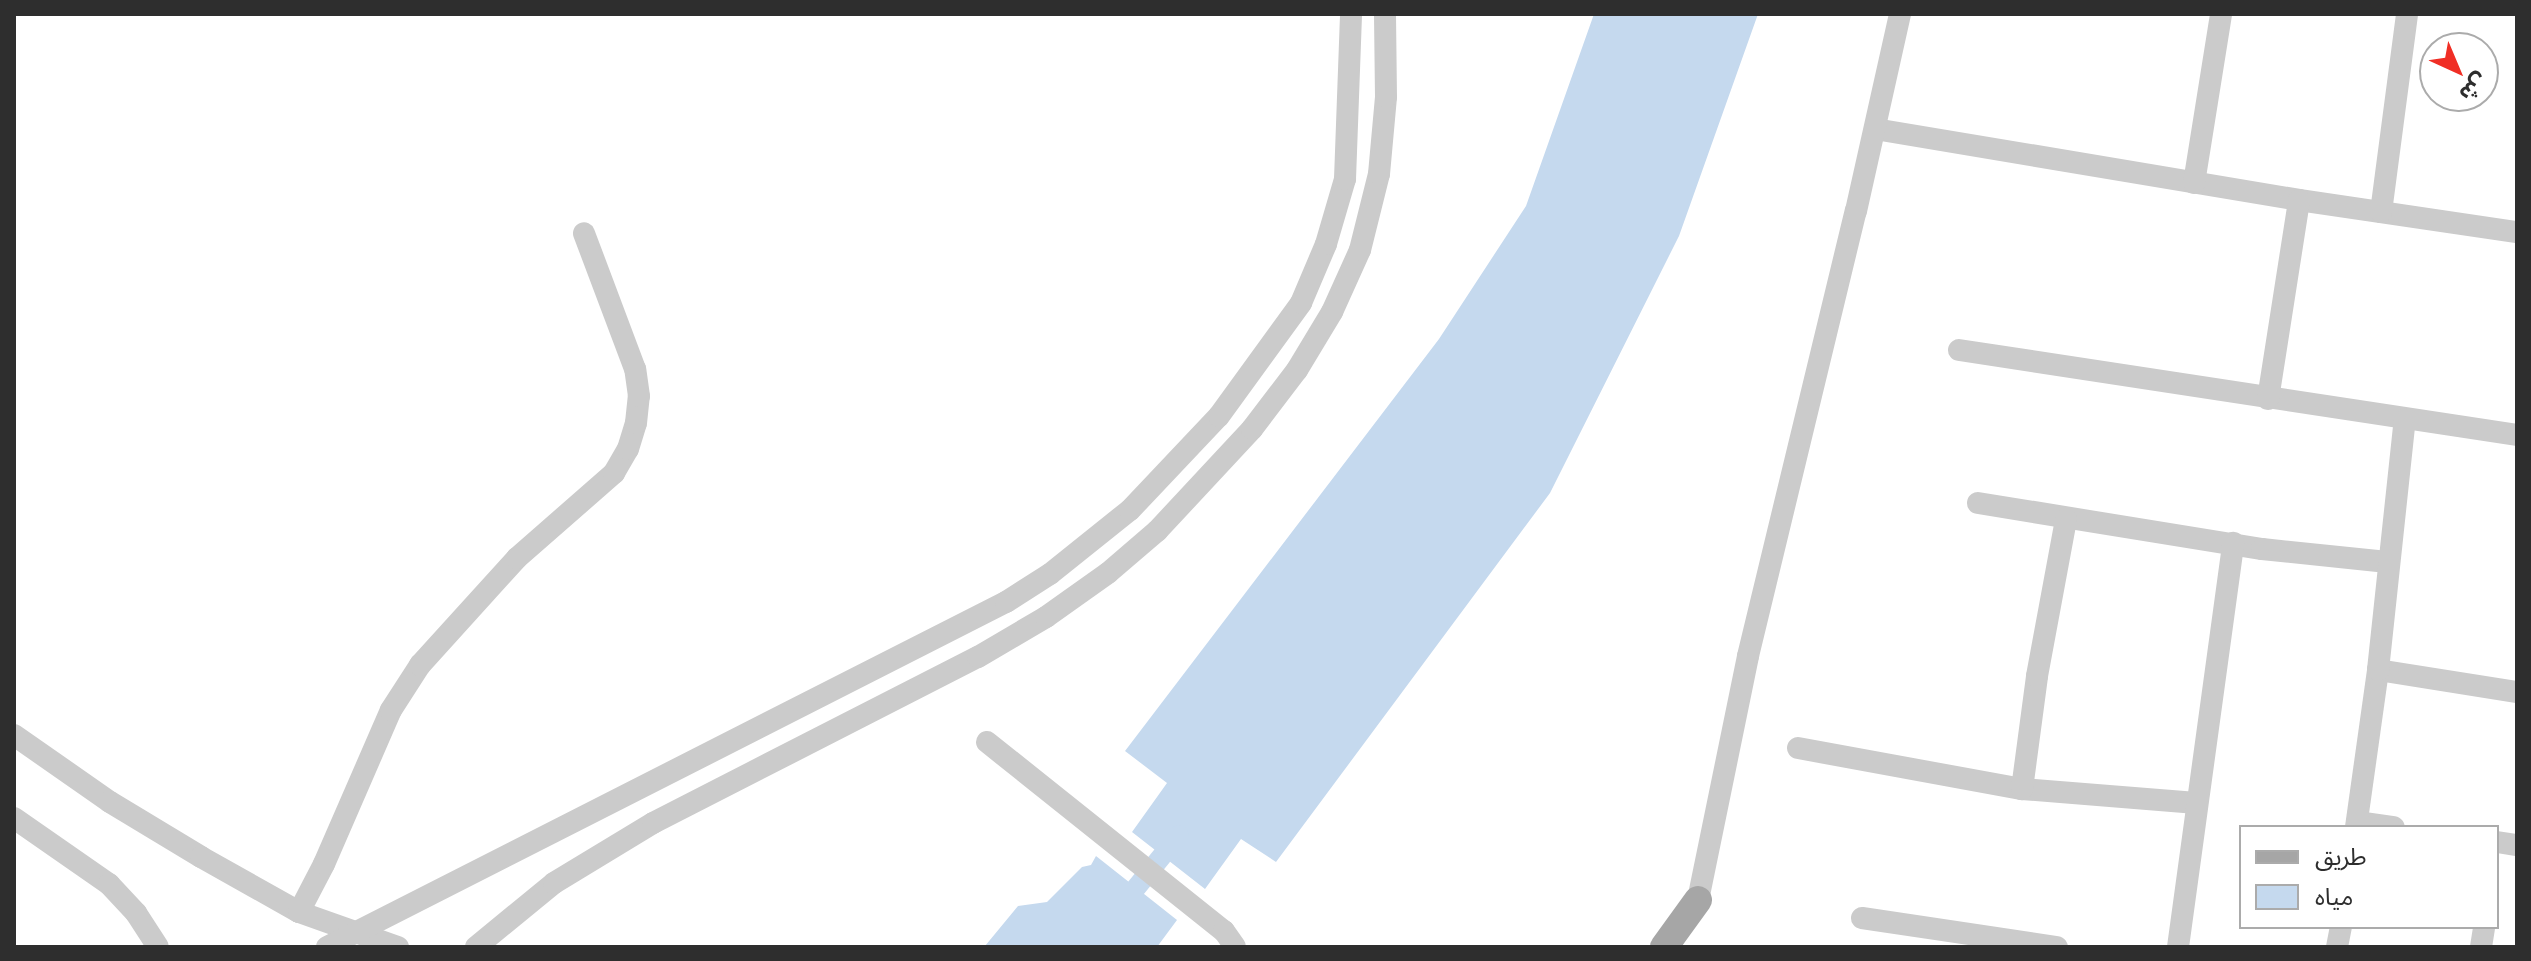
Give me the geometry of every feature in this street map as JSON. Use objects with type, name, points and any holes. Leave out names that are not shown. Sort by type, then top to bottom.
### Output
[{"type":"main road","points":[[1664,947],[1698,900]]},
{"type":"main road","points":[[1687,947],[1698,900]]},
{"type":"street","points":[[327,947],[358,934],[1006,602],[1050,574],[1130,510],[1219,416],[1301,303],[1326,244],[1345,179],[1351,14]]},
{"type":"street","points":[[476,947],[554,883],[653,823],[978,657],[1046,617],[1108,573],[1167,521],[1252,429],[1297,370],[1332,312],[1360,250],[1379,174],[1386,97],[1385,14]]},
{"type":"street","points":[[1698,900],[1748,656],[1900,14]]},
{"type":"street","points":[[2194,183],[2221,14]]},
{"type":"street","points":[[2381,212],[2407,14]]},
{"type":"street","points":[[1875,129],[2299,200],[2517,232]]},
{"type":"street","points":[[2268,399],[2299,200]]},
{"type":"street","points":[[299,912],[324,864],[391,710],[420,665],[517,558],[614,473],[628,449],[636,423],[639,396],[635,369],[584,233]]},
{"type":"street","points":[[1959,350],[2517,435]]},
{"type":"street","points":[[2357,824],[2378,670],[2387,562],[2405,419]]},
{"type":"street","points":[[1978,503],[2066,520],[2387,562]]},
{"type":"street","points":[[2022,789],[2037,676],[2066,520]]},
{"type":"street","points":[[2178,947],[2233,543]]},
{"type":"street","points":[[2378,670],[2517,692]]},
{"type":"street","points":[[14,735],[143,823],[299,912],[392,946]]},
{"type":"street","points":[[987,742],[1224,931],[1235,947]]},
{"type":"street","points":[[1798,748],[2022,789],[2196,803]]},
{"type":"street","points":[[14,818],[109,884],[136,913],[158,947]]},
{"type":"street","points":[[1862,918],[2057,947]]},
{"type":"street","points":[[338,947],[392,946]]},
{"type":"water","points":[[1594,14],[1758,14],[1679,236],[1550,493],[1276,862],[1241,839],[1205,889],[1132,832],[1167,783],[1125,751],[1439,339],[1526,206]]},
{"type":"water","points":[[1096,856],[1177,920],[1157,947],[980,947],[985,946],[1018,906],[1047,902],[1082,867],[1091,865]]},
{"type":"waterway","points":[[1088,947],[1179,835]]}]
